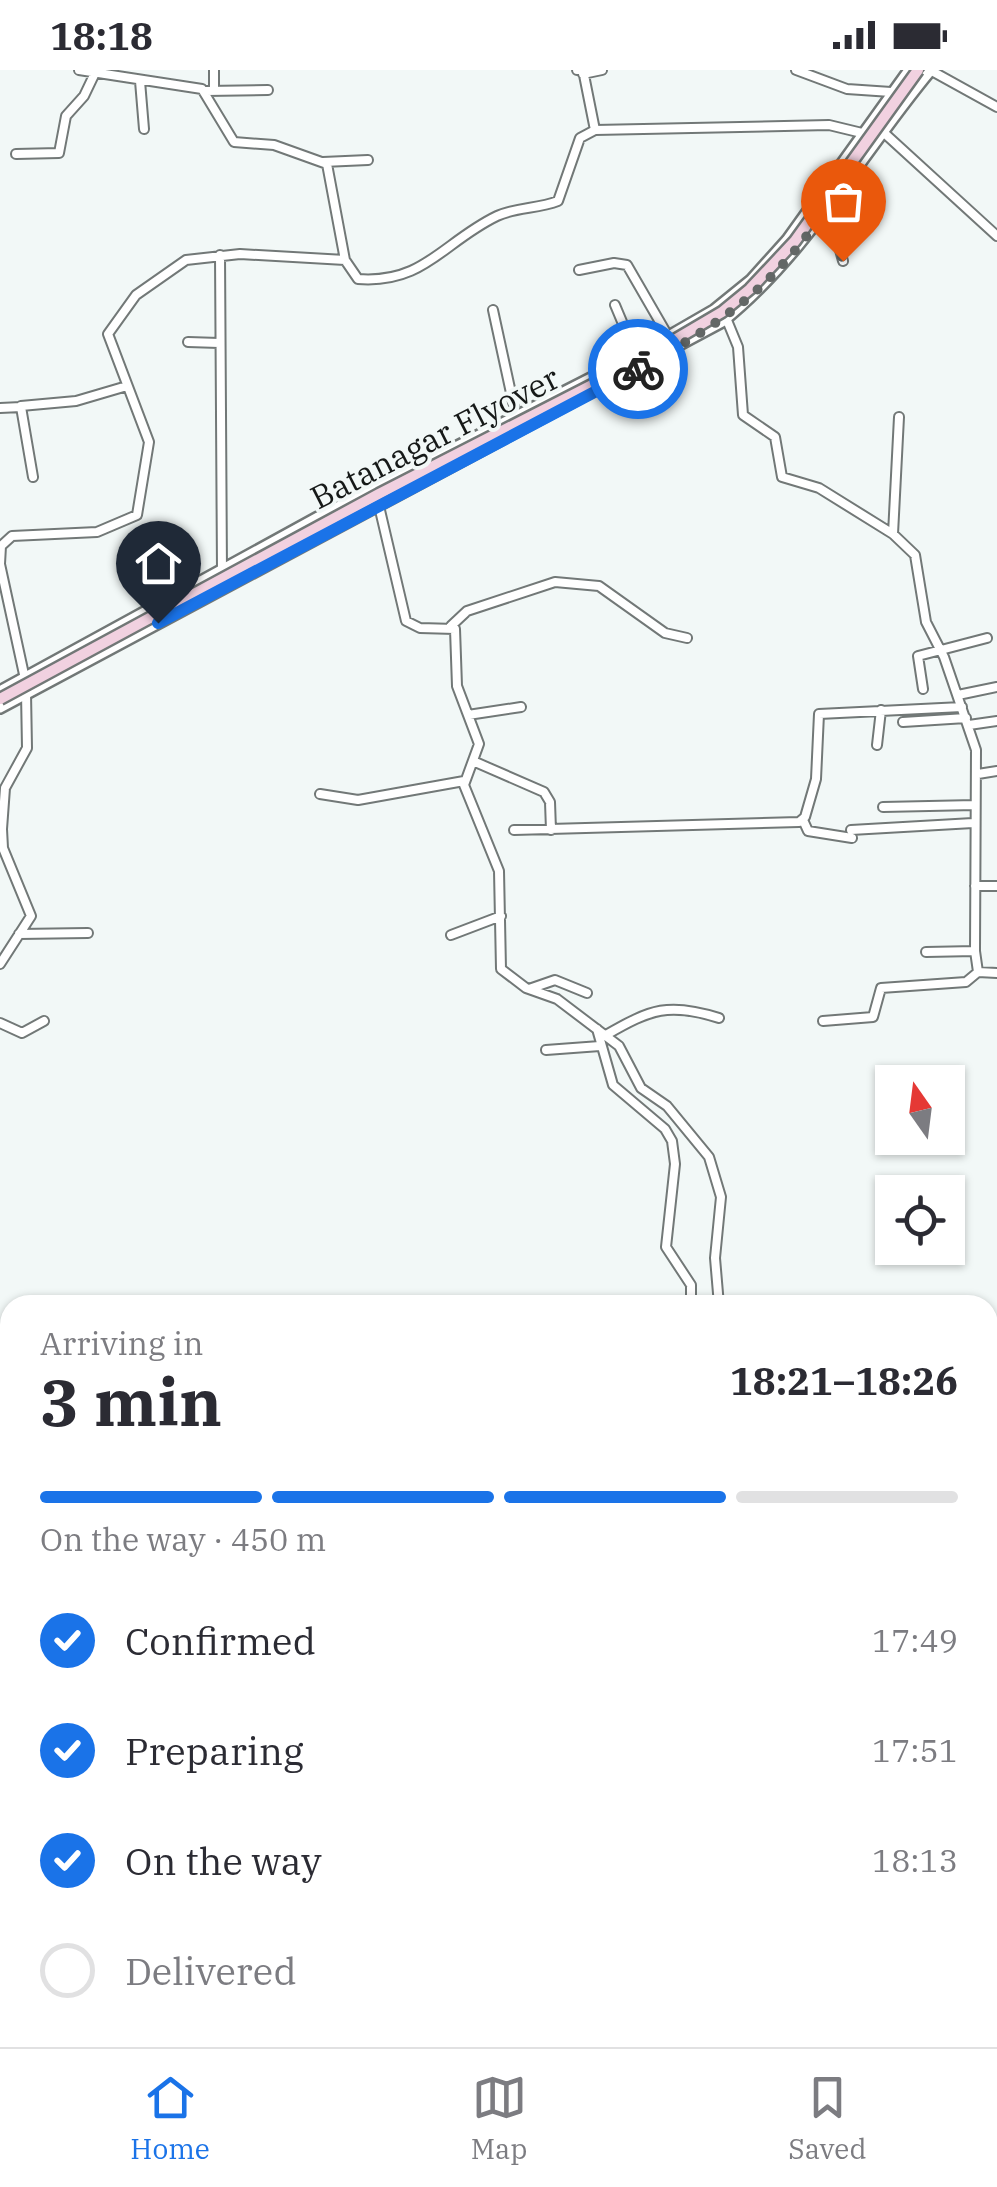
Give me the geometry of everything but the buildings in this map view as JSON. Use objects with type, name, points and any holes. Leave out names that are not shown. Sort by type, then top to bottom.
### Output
[{"type":"main road","name":"Batanagar Flyover","points":[[0,699],[379,494],[637,362],[722,312],[750,290],[795,241],[918,70]]},
{"type":"street","points":[[79,70],[210,91],[268,90]]},
{"type":"street","points":[[214,70],[210,91],[234,142],[274,145],[323,162],[368,160]]},
{"type":"street","points":[[595,130],[580,72],[602,70]]},
{"type":"street","points":[[796,70],[847,89],[891,92]]},
{"type":"street","points":[[0,691],[318,517],[636,355],[721,304],[787,240],[909,70]]},
{"type":"street","points":[[0,708],[726,319],[789,262],[882,130],[930,70],[997,107]]},
{"type":"street","points":[[16,154],[59,153],[66,116],[84,96],[95,73]]},
{"type":"street","points":[[140,82],[144,129]]},
{"type":"street","points":[[323,162],[332,181],[345,260],[358,279],[416,271],[436,258],[450,242],[498,215],[558,200],[580,138],[595,130],[829,125],[862,133]]},
{"type":"street","points":[[882,130],[997,236]]},
{"type":"street","points":[[828,206],[843,261]]},
{"type":"street","points":[[0,530],[15,535],[97,532],[138,514],[148,442],[108,344],[111,324],[136,295],[172,266],[220,255],[345,260]]},
{"type":"street","points":[[220,255],[222,572]]},
{"type":"street","points":[[580,270],[614,262],[626,265],[668,336]]},
{"type":"street","points":[[615,304],[636,355]]},
{"type":"street","points":[[721,304],[738,346],[743,415],[775,437],[782,478],[819,488],[893,534],[915,554],[922,607],[958,695],[978,774],[973,823],[974,951],[978,972]]},
{"type":"street","points":[[493,310],[516,416]]},
{"type":"street","points":[[188,342],[220,343]]},
{"type":"street","points":[[0,408],[76,401],[127,386]]},
{"type":"street","points":[[20,406],[33,477]]},
{"type":"street","points":[[893,534],[899,416]]},
{"type":"street","points":[[379,506],[406,621],[420,628],[451,626],[467,611],[556,582],[599,586],[665,632],[687,638]]},
{"type":"street","points":[[0,964],[30,916],[4,848],[2,808],[10,774],[26,753],[24,678],[3,594],[1,546],[15,535]]},
{"type":"street","points":[[451,626],[456,633],[452,659],[457,686],[478,735],[464,781],[466,799],[499,871],[502,969],[529,989],[557,999],[606,1036],[628,1059],[641,1088],[667,1106],[716,1168],[721,1197],[715,1258],[718,1295]]},
{"type":"street","points":[[923,689],[918,656],[988,638]]},
{"type":"street","points":[[958,695],[997,687]]},
{"type":"street","points":[[468,715],[521,707]]},
{"type":"street","points":[[962,707],[830,712],[817,717],[816,779],[803,820],[808,831],[852,834],[973,823]]},
{"type":"street","points":[[877,745],[881,710]]},
{"type":"street","points":[[904,722],[997,721]]},
{"type":"street","points":[[473,761],[544,792],[550,802],[551,830]]},
{"type":"street","points":[[978,774],[997,772]]},
{"type":"street","points":[[320,794],[358,800],[464,781]]},
{"type":"street","points":[[883,807],[975,804]]},
{"type":"street","points":[[514,830],[803,820]]},
{"type":"street","points":[[975,886],[997,886]]},
{"type":"street","points":[[451,935],[500,916]]},
{"type":"street","points":[[18,934],[88,933]]},
{"type":"street","points":[[926,952],[974,951]]},
{"type":"street","points":[[823,1022],[873,1016],[882,988],[966,982],[978,972],[997,973]]},
{"type":"street","points":[[529,989],[555,980],[588,992]]},
{"type":"street","points":[[606,1036],[659,1009],[684,1007],[719,1018]]},
{"type":"street","points":[[0,1023],[22,1032],[44,1020]]},
{"type":"street","points":[[596,1028],[608,1075],[620,1094],[654,1119],[672,1140],[675,1164],[666,1247],[691,1286],[691,1295]]},
{"type":"street","points":[[546,1050],[600,1046]]},
{"type":"way so far","points":[[638,369],[722,322],[765,286],[789,262],[828,206],[843,261]]},
{"type":"route","points":[[158,623],[638,369]]}]
